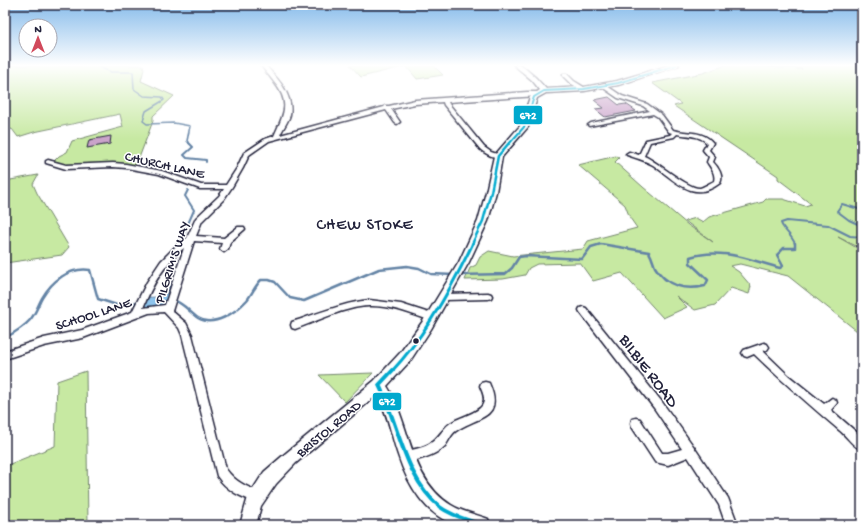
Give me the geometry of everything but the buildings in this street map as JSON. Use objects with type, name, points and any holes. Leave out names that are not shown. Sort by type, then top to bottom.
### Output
[{"type":"main road","points":[[498,156],[524,127],[532,100],[541,93],[576,90]]},
{"type":"main road","name":"BRISTOL ROAD","points":[[248,525],[251,511],[258,496],[278,469],[379,385],[405,357],[444,297],[483,221],[491,192],[498,156]]},
{"type":"main road","points":[[379,385],[388,399],[406,458],[417,480],[434,503],[458,517],[482,525]]},
{"type":"street","points":[[276,137],[287,115],[288,103],[282,90]]},
{"type":"street","points":[[609,90],[620,97],[637,102],[660,116],[670,131],[701,136],[709,140],[710,143],[706,150],[712,157],[710,162],[718,172],[718,181],[717,183],[700,190],[694,189],[668,174],[650,160],[629,154]]},
{"type":"street","name":"PILGRIM'S WAY","points":[[258,496],[240,490],[227,482],[221,472],[187,335],[183,326],[168,312],[168,307],[199,220],[229,187],[246,154],[255,146],[276,137],[286,136],[387,107],[415,102],[541,93]]},
{"type":"street","points":[[445,99],[446,104],[482,148],[489,153],[498,156]]},
{"type":"street","points":[[387,107],[397,122]]},
{"type":"street","points":[[590,125],[654,112]]},
{"type":"street","points":[[641,157],[648,141],[672,136],[675,132]]},
{"type":"street","name":"CHURCH LANE","points":[[48,162],[66,167],[113,165],[126,166],[160,172],[200,186],[229,187]]},
{"type":"street","points":[[224,249],[226,241],[241,229]]},
{"type":"street","points":[[140,306],[149,284],[162,264],[174,250],[191,239],[226,241]]},
{"type":"street","points":[[444,297],[488,296]]},
{"type":"street","points":[[295,325],[340,315],[356,305],[370,303],[410,310],[432,317]]},
{"type":"street","name":"SCHOOL LANE","points":[[5,355],[44,342],[83,334],[140,306],[148,310],[168,307]]},
{"type":"street","name":"BILBIE ROAD","points":[[583,310],[658,405],[724,502],[732,525]]},
{"type":"street","points":[[756,350],[786,379],[828,407],[845,428],[862,445]]},
{"type":"street","points":[[406,458],[430,451],[442,441],[450,429],[466,420],[482,414],[488,407],[490,395],[484,386]]},
{"type":"street","points":[[636,423],[659,458],[668,459],[690,452]]},
{"type":"green space","points":[[5,90],[160,90],[174,96],[153,116],[153,121],[136,166],[84,166],[64,164],[54,161],[59,156],[67,152],[72,141],[123,127],[120,114],[34,132],[18,137],[12,129],[5,131]]},
{"type":"green space","points":[[661,90],[862,90],[862,249],[862,335],[788,276],[740,264],[730,266],[739,272],[751,286],[749,294],[731,288],[715,305],[695,310],[676,296],[687,307],[663,318],[622,273],[593,281],[580,263],[537,264],[529,268],[525,275],[503,279],[465,280],[470,268],[476,265],[480,257],[489,251],[513,256],[583,249],[588,241],[637,228],[630,218],[625,205],[578,165],[616,156],[619,158],[615,162],[643,187],[688,225],[713,242],[685,221],[696,218],[703,222],[709,217],[763,202],[766,199],[783,199],[805,206],[811,204],[778,179],[778,176],[674,106],[681,104]],"holes":[[[838,237],[862,249],[857,248]]]},
{"type":"green space","points":[[38,175],[33,184],[69,247],[62,255],[5,263],[5,181]]},
{"type":"green space","points":[[86,371],[88,525],[5,525],[5,466],[55,446],[57,381]]},
{"type":"green space","points":[[373,373],[345,402],[319,375]]},
{"type":"water","points":[[168,290],[172,290],[163,304],[156,307],[140,309],[145,297],[161,296]]},
{"type":"waterway","points":[[135,90],[144,96],[162,97],[164,100],[146,111],[143,121],[147,124],[174,123],[190,126],[187,141],[193,147],[184,155],[187,158],[206,160],[206,162]]},
{"type":"waterway","points":[[181,240],[194,210],[185,196],[188,190]]},
{"type":"waterway","points":[[862,210],[842,204],[837,211],[849,220],[862,226]]},
{"type":"waterway","points":[[795,244],[781,223],[787,221],[828,225],[850,236],[862,237]]},
{"type":"waterway","points":[[459,275],[505,274],[512,268],[519,257],[526,256],[582,259],[591,247],[601,244],[649,252],[655,267],[665,279],[677,286],[690,288],[705,286],[708,280],[690,263],[690,257],[713,253],[724,254],[747,258],[780,268],[783,266],[777,255],[784,248],[795,248],[795,244]]},
{"type":"waterway","points":[[173,300],[183,305],[198,318],[204,321],[211,321],[218,320],[231,314],[247,300],[261,280],[275,282],[290,298],[304,301],[379,269],[407,266],[419,268],[431,274],[454,275]]},
{"type":"waterway","points":[[5,338],[21,328],[30,320],[42,298],[56,281],[62,276],[75,271],[90,270],[98,299],[120,306],[138,302]]},
{"type":"waterway","points":[[167,293],[175,276]]},
{"type":"transit line","name":"672","points":[[482,525],[450,513],[440,507],[427,495],[410,466],[387,400],[379,385],[405,357],[427,325],[464,262],[483,221],[491,192],[498,156],[524,127],[534,97],[544,91],[569,90]]},
{"type":"district","name":"CHEW STOKE","points":[[365,223]]}]
